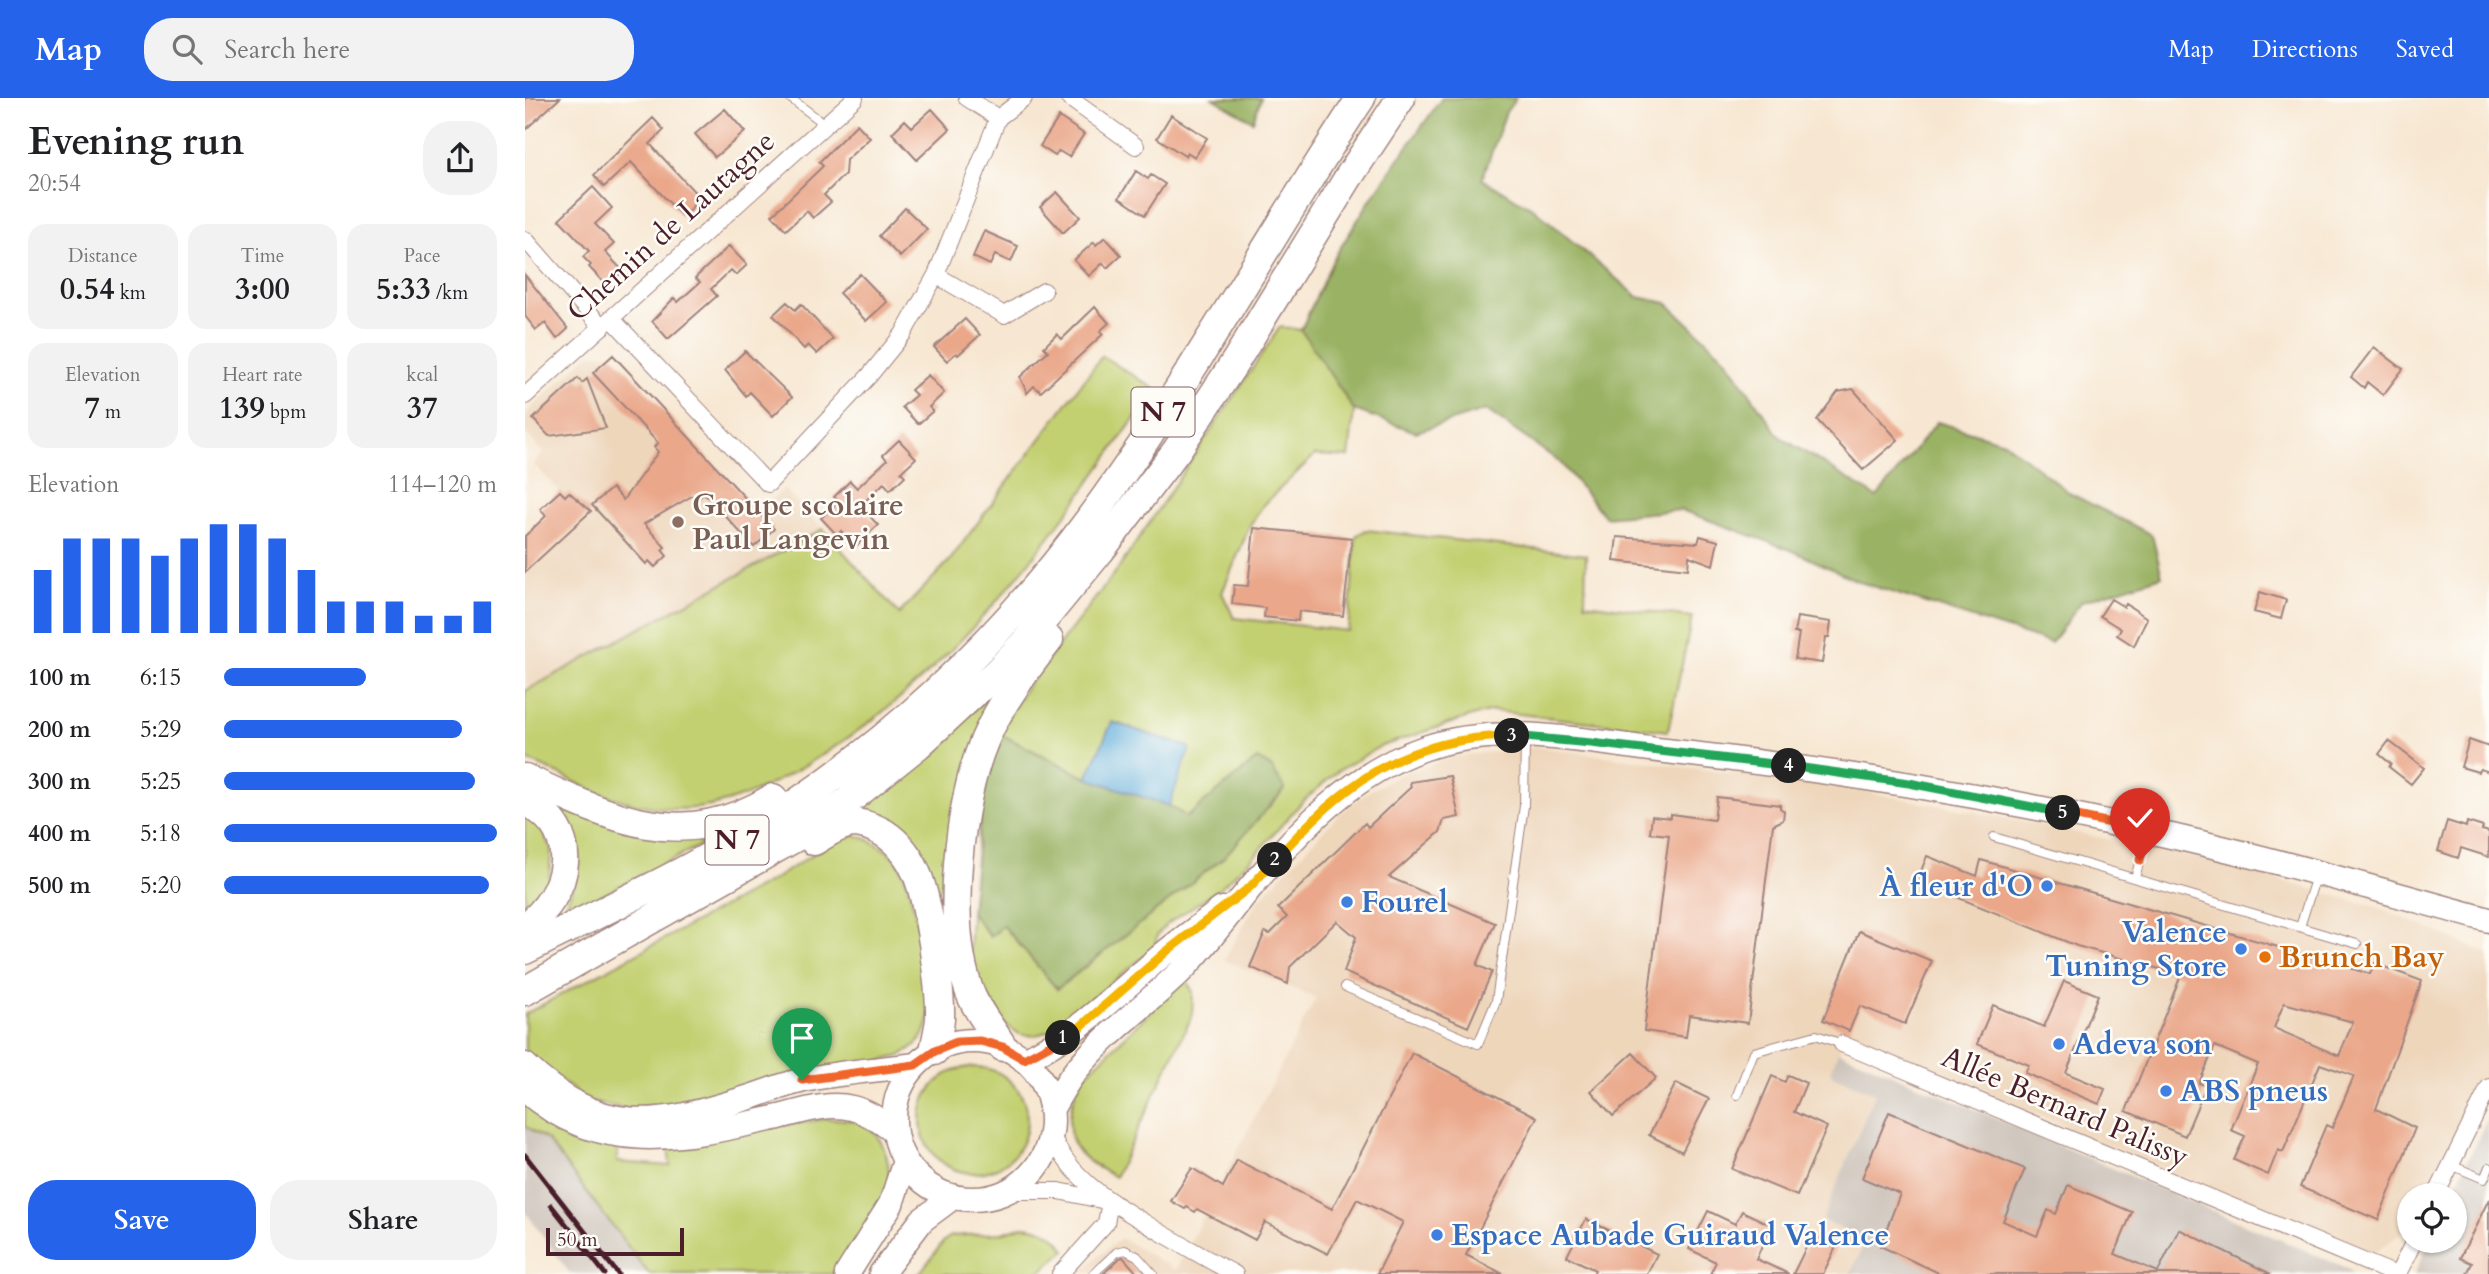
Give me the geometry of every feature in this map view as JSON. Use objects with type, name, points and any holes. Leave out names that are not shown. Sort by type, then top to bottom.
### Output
[{"type":"highway","name":"N 7","points":[[525,950],[697,863],[791,807],[860,756],[929,699],[972,657],[1021,604],[1091,516],[1165,408],[1361,98]]},
{"type":"highway","name":"N 7","points":[[1014,1053],[975,1003],[961,965],[958,944],[957,901],[962,831],[975,765],[985,738],[1020,677],[1111,562],[1177,450],[1401,98]]},
{"type":"highway","name":"N 7","points":[[525,991],[796,837],[874,781],[960,709],[1026,641],[1100,551],[1177,450]]},
{"type":"highway","name":"N 7","points":[[525,778],[568,799],[634,822],[664,827],[706,826],[748,813],[838,759],[929,699]]},
{"type":"highway","points":[[525,802],[553,822],[561,838],[564,856],[561,883],[544,910],[525,927]]},
{"type":"highway","points":[[633,931],[747,877],[841,826],[854,823],[879,830],[900,845],[915,867],[923,892],[939,994],[940,1019],[925,1058]]},
{"type":"main road","points":[[925,1058],[902,1085],[895,1107],[894,1131],[905,1161],[918,1177],[934,1189],[953,1197],[990,1198],[1008,1191],[1023,1181],[1036,1167],[1045,1151],[1051,1121],[1075,1072],[1091,1053],[1183,968],[1209,940],[1250,887],[1313,819],[1374,772],[1423,748],[1456,739],[1525,736],[1728,758],[1909,783],[2148,831],[2317,872],[2489,920]]},
{"type":"main road","points":[[525,1065],[557,1092],[591,1111],[623,1119],[648,1121],[712,1109],[802,1080],[925,1058],[957,1042],[980,1041],[1014,1053],[1043,1051],[1079,1028],[1167,951],[1250,887]]},
{"type":"main road","points":[[1014,1053],[1042,1082],[1051,1121]]},
{"type":"main road","points":[[525,1090],[537,1101],[586,1128],[633,1138],[704,1134],[824,1106],[850,1108],[870,1114],[894,1131]]},
{"type":"main road","points":[[847,1274],[891,1204],[905,1161]]},
{"type":"main road","points":[[881,1274],[922,1220],[953,1197]]},
{"type":"street","name":"Chemin de Lautagne","points":[[525,396],[855,98]]},
{"type":"street","points":[[967,98],[998,118]]},
{"type":"street","points":[[525,239],[768,484],[869,376],[903,334],[936,275],[998,118],[1024,98]]},
{"type":"street","points":[[1069,98],[1136,146]]},
{"type":"street","points":[[936,275],[1004,315],[1044,291]]},
{"type":"street","name":"Allée Bernard Palissy","points":[[1842,1044],[2396,1274]]},
{"type":"street","points":[[2443,1183],[2489,1087]]},
{"type":"street","points":[[1051,1121],[1056,1147],[1071,1168],[1110,1202],[1235,1274]]},
{"type":"street","points":[[1008,1191],[1059,1191],[1110,1202]]},
{"type":"street","points":[[1061,1274],[1106,1223],[1110,1202]]},
{"type":"street","points":[[2396,1274],[2407,1253]]},
{"type":"lane","points":[[790,98],[826,125]]},
{"type":"lane","points":[[1345,987],[1478,1044],[1496,1002],[1524,806],[1525,736]]},
{"type":"lane","points":[[2135,878],[2148,831]]},
{"type":"lane","points":[[1994,836],[2357,943]]},
{"type":"lane","points":[[2300,927],[2317,872]]},
{"type":"lane","name":"Allée Bernard Palissy","points":[[1737,1095],[1754,1052],[1816,1035],[1842,1044]]},
{"type":"lane","points":[[2451,1165],[2484,1179],[2489,1167]]},
{"type":"lane","points":[[1093,1274],[1117,1252],[1125,1250],[1137,1256],[1153,1274]]},
{"type":"shaded area","name":"Groupe scolaire Paul Langevin","points":[[591,353],[613,355],[758,511],[784,489],[823,529],[529,689],[525,685],[525,536],[546,516],[540,509],[560,491],[533,464],[543,453],[525,432],[525,414]]},
{"type":"shaded area","points":[[1538,747],[1866,792],[2209,860],[2379,908],[2489,954],[2489,1071],[2431,1183],[2397,1183],[2397,1236],[2377,1251],[2358,1251],[1846,1034],[1830,1074],[1875,1092],[1823,1219],[1866,1240],[1850,1274],[1077,1274],[1121,1238],[1176,1270],[1316,998],[1224,960],[1257,902],[1337,816],[1368,792],[1400,775],[1456,756]]},
{"type":"shaded area","points":[[1838,1051],[2346,1268],[2354,1274],[1850,1274],[1866,1240],[1822,1220],[1875,1093],[1830,1074]]},
{"type":"shaded area","points":[[2489,1116],[2489,1274],[2414,1274],[2424,1253],[2467,1253],[2467,1183],[2457,1183]]},
{"type":"shaded area","points":[[525,1126],[547,1140],[649,1274],[570,1274],[525,1211]]},
{"type":"green space","points":[[1213,98],[1261,98],[1253,121]]},
{"type":"green space","points":[[1442,98],[1516,98],[1506,112],[1482,179],[1534,209],[1638,297],[1667,303],[1727,360],[1779,436],[1877,497],[1937,422],[2004,442],[2071,494],[2152,535],[2162,576],[2082,601],[2051,643],[1860,582],[1791,550],[1681,510],[1605,517],[1560,462],[1486,410],[1416,432],[1354,410],[1301,330],[1334,258],[1374,194]]},
{"type":"green space","points":[[1280,327],[1301,330],[1354,410],[1349,457],[1315,455],[1264,504],[1250,525],[1222,593],[1234,618],[1348,631],[1356,536],[1366,530],[1586,555],[1585,603],[1692,617],[1668,731],[1493,711],[1379,747],[1338,771],[1301,803],[1254,856],[1220,888],[1166,925],[1158,934],[1154,948],[1056,1028],[1037,1035],[1015,1032],[999,1018],[975,977],[970,955],[971,912],[990,937],[1003,925],[1057,989],[1224,857],[1257,760],[1187,817],[1169,806],[1189,747],[1112,722],[1087,778],[998,733],[1025,689],[1121,565]]},
{"type":"green space","points":[[1102,356],[1155,389],[1080,495],[1000,597],[956,645],[909,690],[859,730],[775,782],[745,796],[697,808],[657,808],[622,800],[599,793],[525,760],[525,691],[823,529],[899,614],[950,560]]},
{"type":"green space","points":[[984,701],[993,707],[949,885],[933,889],[862,815],[860,808]]},
{"type":"green space","points":[[998,733],[1087,778],[1169,806],[1187,817],[1257,759],[1271,767],[1285,789],[1224,857],[1057,989],[1003,925],[991,937],[971,912],[984,777]]},
{"type":"green space","points":[[570,808],[648,835],[698,839],[701,845],[569,912],[565,906],[575,882],[579,860],[576,838],[563,815]]},
{"type":"green space","points":[[525,814],[543,831],[551,850],[549,883],[525,913]]},
{"type":"green space","points":[[855,835],[879,846],[899,864],[920,937],[930,1013],[922,1038],[900,1056],[661,1115],[589,1102],[525,1053],[525,1014],[773,880],[835,840]]},
{"type":"green space","points":[[1185,978],[1193,992],[1192,1016],[1115,1177],[1087,1160],[1074,1144],[1070,1115],[1075,1096],[1082,1078]]},
{"type":"green space","points":[[974,1067],[994,1071],[1011,1083],[1023,1100],[1027,1120],[1023,1140],[1011,1157],[994,1169],[974,1173],[954,1169],[937,1157],[925,1140],[921,1120],[925,1100],[937,1083],[954,1071]]},
{"type":"green space","points":[[525,1100],[618,1143],[617,1162],[670,1166],[668,1144],[824,1119],[854,1121],[867,1127],[881,1142],[888,1162],[886,1193],[835,1274],[649,1274],[547,1140],[525,1126]]},
{"type":"green space","points":[[1023,1226],[1048,1232],[1066,1250],[1037,1274],[919,1274],[944,1241],[951,1236],[1002,1233]]},
{"type":"water","points":[[1112,722],[1190,748],[1169,806],[1087,778]]},
{"type":"building","points":[[525,98],[560,98],[525,130]]},
{"type":"building","points":[[725,109],[745,132],[715,157],[695,134]]},
{"type":"building","points":[[932,109],[950,129],[917,160],[892,133],[905,120],[912,127]]},
{"type":"building","points":[[1171,115],[1207,138],[1195,157],[1187,152],[1185,156],[1157,138]]},
{"type":"building","points":[[1059,117],[1084,134],[1069,157],[1059,151],[1055,156],[1040,146]]},
{"type":"building","points":[[653,118],[664,130],[650,144],[701,199],[682,216],[631,162],[604,187],[594,175]]},
{"type":"building","points":[[857,124],[870,138],[846,160],[845,174],[824,195],[831,202],[813,218],[807,211],[786,230],[772,215],[823,166],[819,162]]},
{"type":"building","points":[[1136,171],[1148,179],[1151,175],[1165,184],[1145,215],[1119,198]]},
{"type":"building","points":[[593,187],[612,208],[595,224],[614,244],[605,252],[623,271],[607,286],[583,257],[589,251],[559,219]]},
{"type":"building","points":[[1057,192],[1080,217],[1063,233],[1040,207]]},
{"type":"building","points":[[905,208],[927,229],[900,257],[879,236]]},
{"type":"building","points":[[984,231],[1018,246],[1011,262],[995,255],[990,265],[973,257]]},
{"type":"building","points":[[1105,237],[1121,255],[1107,268],[1103,263],[1089,276],[1074,260],[1094,242],[1096,245]]},
{"type":"building","points":[[729,246],[747,265],[736,275],[731,270],[711,289],[717,296],[668,339],[652,321],[674,298],[678,302],[700,282],[695,278]]},
{"type":"building","points":[[860,274],[887,302],[866,321],[839,293]]},
{"type":"building","points":[[525,275],[568,329],[557,339],[545,323],[536,330],[525,316]]},
{"type":"building","points":[[787,302],[795,310],[801,304],[833,339],[817,354],[808,345],[804,349],[773,315]]},
{"type":"building","points":[[1095,307],[1109,323],[1100,331],[1103,334],[1041,392],[1034,386],[1027,393],[1020,377],[1048,351],[1044,347],[1057,334],[1062,339]]},
{"type":"building","points":[[965,319],[980,335],[947,361],[934,347]]},
{"type":"building","points":[[2374,347],[2403,369],[2383,395],[2367,382],[2364,388],[2351,377]]},
{"type":"building","points":[[745,351],[792,397],[773,416],[750,392],[746,396],[725,370]]},
{"type":"building","points":[[613,355],[774,529],[754,547],[704,493],[700,497],[697,493],[644,524],[665,547],[662,550],[667,556],[655,567],[649,561],[646,564],[592,505],[612,488],[623,500],[658,452],[654,447],[658,443],[593,373]]},
{"type":"building","points":[[928,375],[944,393],[929,407],[933,411],[918,424],[902,407],[916,395],[911,390]]},
{"type":"building","points":[[578,378],[582,383],[587,379],[606,428],[549,436],[533,419]]},
{"type":"building","points":[[1853,389],[1898,440],[1863,470],[1817,420],[1838,392]]},
{"type":"building","points":[[899,440],[916,458],[901,472],[905,476],[890,490],[884,483],[860,506],[878,525],[856,546],[841,531],[837,535],[821,518],[839,501],[834,497],[850,481],[857,488],[887,460],[883,455]]},
{"type":"building","points":[[560,491],[565,496],[569,492],[591,511],[525,572],[525,536],[546,516],[540,509]]},
{"type":"building","points":[[1254,528],[1352,538],[1343,616],[1299,611],[1298,621],[1264,617],[1265,608],[1232,604],[1234,585],[1248,586]]},
{"type":"building","points":[[1700,536],[1718,541],[1713,565],[1689,556],[1688,569],[1614,561],[1617,537],[1698,543]]},
{"type":"building","points":[[2260,592],[2286,600],[2281,619],[2254,612]]},
{"type":"building","points":[[2111,599],[2124,607],[2126,604],[2147,618],[2134,646],[2117,635],[2121,629],[2100,616]]},
{"type":"building","points":[[1797,617],[1831,622],[1822,663],[1795,659],[1799,633],[1794,633]]},
{"type":"building","points":[[2469,740],[2489,747],[2489,772],[2461,767]]},
{"type":"building","points":[[2389,741],[2424,768],[2411,784],[2389,767],[2391,764],[2379,754]]},
{"type":"building","name":"Fourel","points":[[1450,776],[1459,817],[1444,820],[1440,832],[1389,877],[1495,923],[1477,965],[1492,972],[1468,1027],[1344,972],[1356,937],[1337,921],[1290,967],[1288,984],[1250,967],[1265,932],[1270,934],[1287,917],[1278,908],[1365,823],[1368,827],[1411,787],[1410,782]]},
{"type":"building","points":[[1717,797],[1780,805],[1784,811],[1783,820],[1773,825],[1748,1023],[1689,1015],[1686,1037],[1644,1031],[1669,835],[1650,833],[1652,816],[1671,818],[1671,814],[1714,820]]},
{"type":"building","points":[[2447,821],[2466,827],[2467,822],[2489,832],[2489,857],[2461,848],[2458,858],[2438,851]]},
{"type":"building","points":[[1927,856],[1977,876],[1981,860],[2370,974],[2374,963],[2422,981],[2376,1109],[2415,1128],[2378,1220],[2300,1187],[2326,1125],[2332,1128],[2354,1076],[2320,1064],[2283,1152],[2278,1150],[2268,1175],[2234,1160],[2245,1136],[2231,1130],[2258,1064],[2215,1046],[2199,1083],[2206,1086],[2185,1136],[2126,1111],[2181,975],[2077,946],[1917,881]],"holes":[[[2284,1003],[2353,1022],[2339,1056],[2274,1028]]]},
{"type":"building","points":[[1859,931],[1932,961],[1905,1024],[1860,1006],[1849,1031],[1823,1020]]},
{"type":"building","points":[[2064,981],[2098,995],[2066,1073],[2105,1089],[2099,1104],[2025,1073],[2029,1065],[1977,1044],[1993,1005],[2044,1027]]},
{"type":"building","points":[[1412,1053],[1537,1117],[1466,1255],[1503,1274],[1377,1274],[1403,1222],[1357,1199],[1328,1254],[1265,1222],[1255,1240],[1197,1209],[1195,1212],[1187,1207],[1185,1209],[1171,1201],[1192,1168],[1223,1187],[1237,1160],[1332,1209]]},
{"type":"building","points":[[1633,1053],[1656,1078],[1613,1116],[1591,1091]]},
{"type":"building","points":[[1788,1075],[1806,1083],[1794,1112],[1827,1127],[1797,1196],[1732,1169],[1772,1076],[1785,1082]]},
{"type":"building","points":[[1676,1083],[1709,1099],[1682,1152],[1649,1135]]},
{"type":"building","points":[[1889,1112],[2025,1169],[2003,1221],[2037,1236],[2048,1210],[2056,1214],[2068,1185],[2132,1212],[2115,1254],[2158,1272],[2179,1229],[2271,1274],[1941,1274],[1880,1246],[1900,1194],[1862,1178]]},
{"type":"building","points":[[2489,1199],[2489,1274],[2467,1274],[2472,1263],[2460,1258],[2462,1253],[2467,1253],[2467,1244]]},
{"type":"building","points":[[1708,1211],[1735,1224],[1742,1211],[1771,1225],[1756,1259],[1789,1274],[1710,1274],[1716,1262],[1689,1249]]},
{"type":"building","points":[[1586,1219],[1657,1254],[1647,1274],[1593,1274],[1595,1270],[1567,1256]]},
{"type":"building","points":[[1812,1235],[1836,1247],[1823,1274],[1793,1274]]},
{"type":"building","points":[[1123,1257],[1138,1274],[1103,1274],[1120,1258]]},
{"type":"railway","points":[[525,1155],[618,1274]]},
{"type":"railway","points":[[551,1205],[605,1274]]},
{"type":"place","name":"Groupe scolaire Paul Langevin","points":[[678,522]]},
{"type":"place","name":"À fleur d'O","points":[[2047,886]]},
{"type":"place","name":"Fourel","points":[[1347,902]]},
{"type":"place","name":"Valence Tuning Store","points":[[2241,949]]},
{"type":"place","name":"Brunch Bay","points":[[2265,957]]},
{"type":"place","name":"Adeva son","points":[[2059,1044]]},
{"type":"place","name":"ABS pneus","points":[[2166,1091]]},
{"type":"place","name":"Espace Aubade Guiraud Valence","points":[[1437,1235]]},
{"type":"route","points":[[802,1080],[915,1065],[924,1057],[957,1042],[980,1041],[1003,1047],[1024,1059],[1043,1051],[1079,1028],[1167,951],[1250,887],[1313,819],[1337,798],[1361,780],[1393,762],[1423,748],[1456,739],[1525,736],[1728,758],[1909,783],[2148,831],[2140,860]]}]
